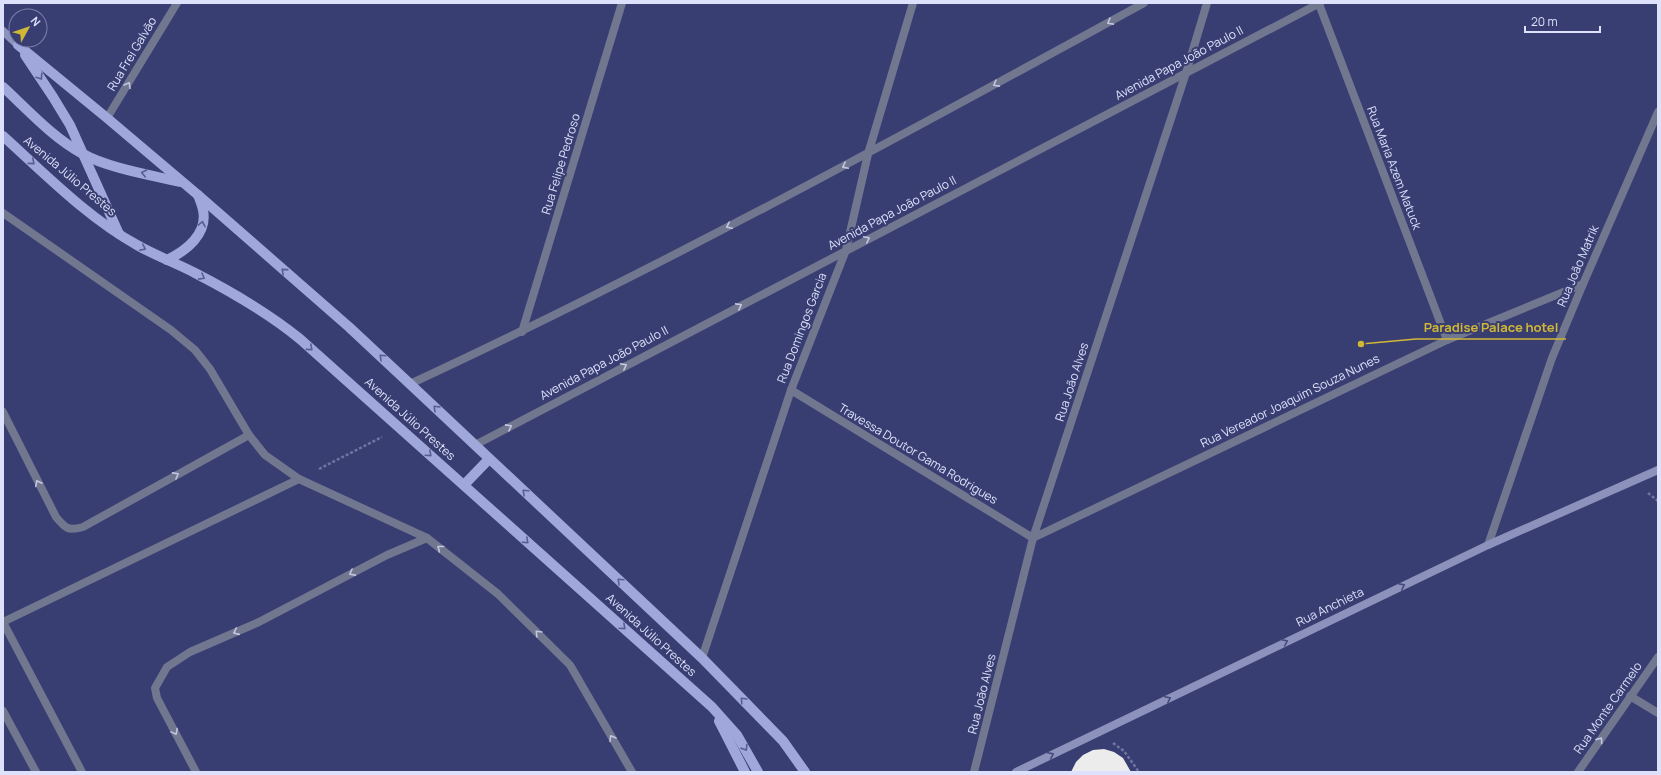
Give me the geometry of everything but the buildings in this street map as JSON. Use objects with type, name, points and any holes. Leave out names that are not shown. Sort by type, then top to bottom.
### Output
[{"type":"main road","points":[[20,48],[62,110],[119,234]]},
{"type":"main road","name":"Avenida Júlio Prestes","points":[[22,48],[107,118],[349,327],[702,658],[783,741],[805,772]]},
{"type":"main road","name":"Avenida Júlio Prestes","points":[[3,87],[62,140],[84,155],[119,168],[182,182]]},
{"type":"main road","name":"Avenida Júlio Prestes","points":[[3,136],[97,219],[137,245],[194,272],[277,320],[306,344],[712,707],[737,736],[758,772]]},
{"type":"main road","points":[[167,260],[189,246],[201,230],[204,221],[203,210],[198,196]]},
{"type":"main road","points":[[464,486],[489,458]]},
{"type":"main road","name":"Rua Anchieta","points":[[1016,772],[1488,545],[1658,470]]},
{"type":"main road","points":[[712,707],[745,772]]},
{"type":"street","name":"Rua Frei Galvão","points":[[107,118],[177,3]]},
{"type":"street","name":"Rua Felipe Pedroso","points":[[522,332],[622,3]]},
{"type":"street","name":"Rua Domingos Garcia","points":[[702,658],[791,390],[846,250],[868,154],[913,3]]},
{"type":"street","points":[[410,384],[522,332],[868,154],[1144,3]]},
{"type":"street","name":"Rua João Alves","points":[[974,772],[1033,538],[1186,73],[1207,3]]},
{"type":"street","name":"Avenida Papa João Paulo II","points":[[475,445],[1319,3]]},
{"type":"street","name":"Rua Maria Azem Matuck","points":[[1319,3],[1446,340]]},
{"type":"street","name":"Rua João Matrik","points":[[1488,545],[1552,358],[1658,112]]},
{"type":"street","points":[[3,213],[172,330],[195,350],[210,369],[249,435],[265,455],[299,479],[428,538],[498,594],[570,665],[632,772]]},
{"type":"street","name":"Rua Vereador Joaquim Souza Nunes","points":[[1033,538],[1446,340],[1583,284]]},
{"type":"street","name":"Travessa Doutor Gama Rodrigues","points":[[791,390],[1033,538]]},
{"type":"street","points":[[3,412],[56,518],[65,528],[72,530],[83,527],[249,435]]},
{"type":"street","points":[[82,772],[3,622],[299,479]]},
{"type":"street","points":[[196,772],[157,698],[155,688],[166,667],[190,652],[259,622],[380,558],[428,538]]},
{"type":"street","name":"Rua Monte Carmelo","points":[[1578,772],[1658,657]]},
{"type":"street","points":[[1630,696],[1658,713]]},
{"type":"street","points":[[3,711],[36,772]]},
{"type":"path","points":[[299,479],[400,428]]},
{"type":"path","points":[[1099,732],[1124,751],[1139,772]]},
{"type":"place","name":"Paradise Palace hotel","points":[[1361,344]]}]
